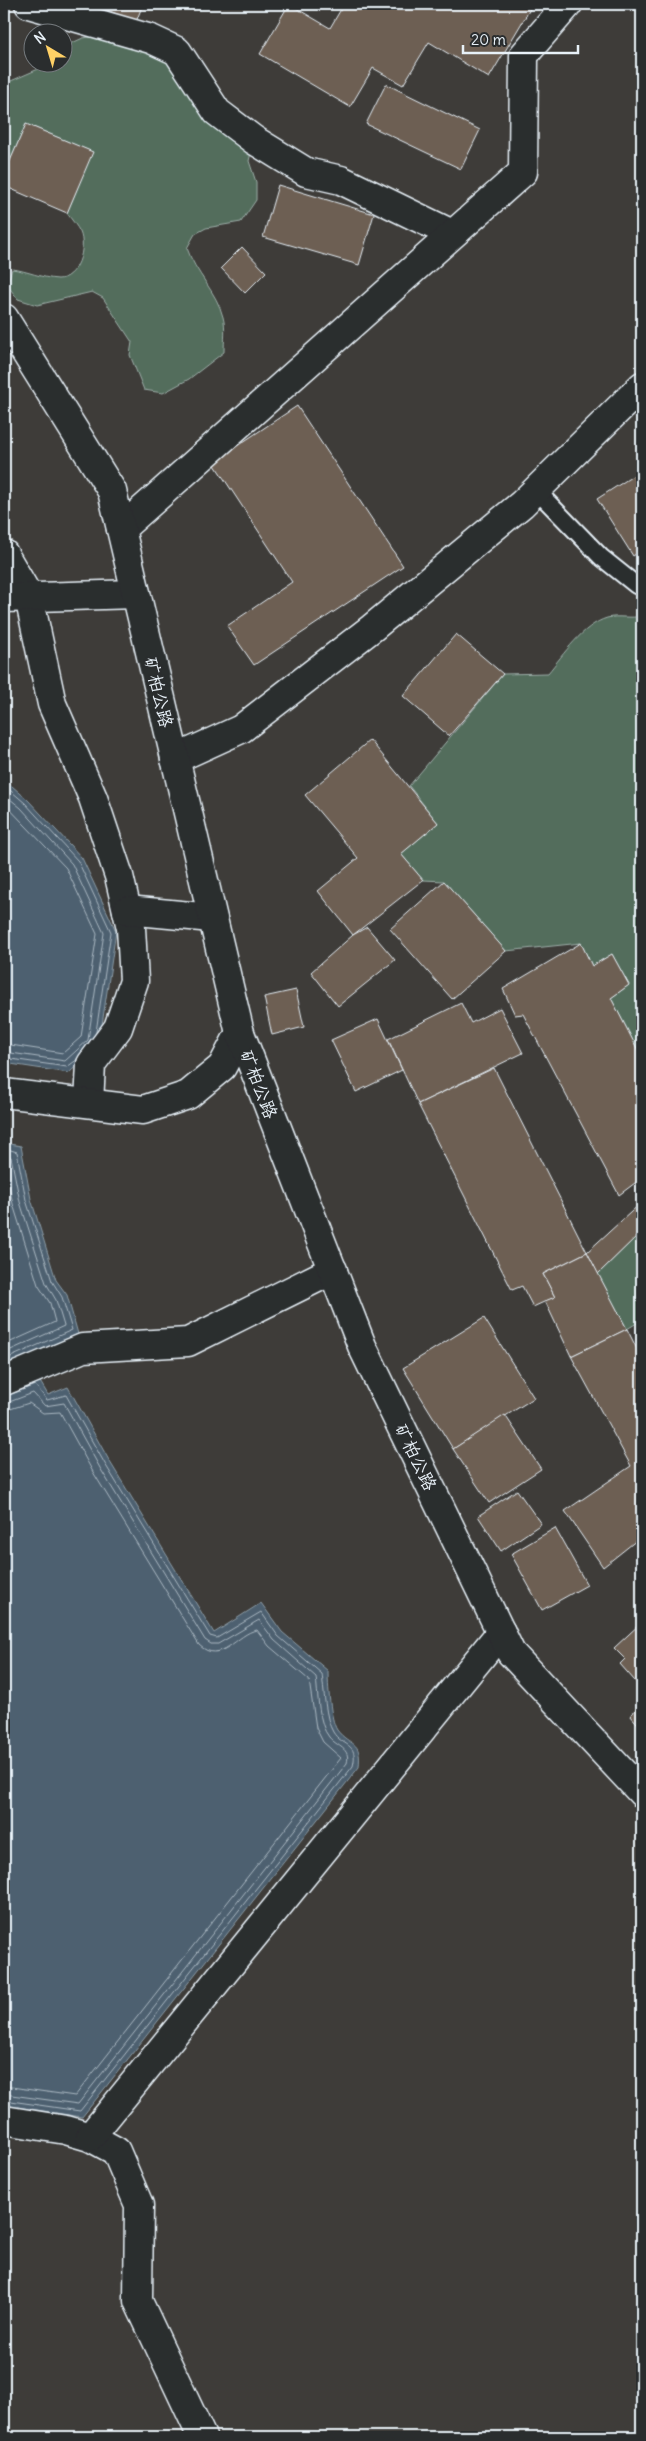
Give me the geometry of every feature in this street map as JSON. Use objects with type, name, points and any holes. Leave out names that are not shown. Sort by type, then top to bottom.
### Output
[{"type":"street","points":[[29,4],[151,39],[177,51],[217,112],[254,140],[306,172],[341,180],[452,234]]},
{"type":"street","points":[[121,529],[523,172],[524,55],[568,4]]},
{"type":"street","name":"矿柏公路","points":[[4,318],[112,490],[240,1033],[362,1346],[510,1652],[642,1793]]},
{"type":"street","points":[[175,759],[241,729],[372,628],[536,490],[642,386]]},
{"type":"street","points":[[4,554],[16,598],[52,704],[93,798],[119,876],[131,928],[134,982],[118,1028],[91,1064],[89,1104]]},
{"type":"street","points":[[16,598],[136,594]]},
{"type":"street","points":[[127,910],[212,918]]},
{"type":"street","points":[[4,1093],[143,1110],[188,1095],[222,1067],[240,1033]]},
{"type":"street","points":[[4,1381],[84,1348],[188,1342],[333,1270]]},
{"type":"street","points":[[90,2137],[501,1632]]},
{"type":"street","points":[[4,2120],[66,2130],[90,2137],[116,2151],[139,2205],[140,2257],[138,2301],[202,2437]]},
{"type":"lane","points":[[536,490],[601,557],[636,586],[642,582]]},
{"type":"green space","points":[[127,31],[151,39],[254,140],[249,161],[256,182],[256,200],[241,222],[206,228],[195,234],[187,248],[195,266],[220,308],[224,325],[224,352],[189,379],[163,393],[144,390],[130,355],[132,342],[103,298],[92,292],[37,305],[18,299],[7,285],[12,269],[58,279],[65,278],[71,274],[79,262],[82,239],[79,230],[67,213],[92,152],[26,124],[4,175],[4,84],[32,72],[72,72],[72,43],[83,38]]},
{"type":"green space","points":[[642,616],[642,1058],[611,998],[629,985],[612,954],[592,966],[581,943],[506,951],[444,881],[423,880],[401,854],[438,823],[409,786],[503,674],[548,673],[574,641],[598,622],[611,617]]},
{"type":"green space","points":[[642,1231],[642,1320],[627,1329],[598,1274]]},
{"type":"water","points":[[4,779],[28,800],[82,858],[116,931],[99,1045],[69,1073],[4,1063]]},
{"type":"water","points":[[4,1143],[21,1146],[31,1199],[56,1280],[67,1295],[78,1334],[4,1366]]},
{"type":"water","points":[[38,1378],[48,1395],[68,1387],[110,1462],[214,1633],[261,1603],[282,1632],[328,1671],[330,1702],[335,1725],[342,1735],[357,1747],[359,1752],[359,1767],[82,2117],[4,2105],[4,1393]]},
{"type":"building","points":[[93,4],[143,4],[136,22]]},
{"type":"building","points":[[289,4],[330,28],[344,4],[533,4],[489,78],[429,42],[403,85],[373,68],[350,107],[260,54]]},
{"type":"building","points":[[386,84],[480,130],[461,169],[366,124]]},
{"type":"building","points":[[26,124],[93,152],[67,213],[4,186],[4,175]]},
{"type":"building","points":[[278,185],[374,214],[359,265],[263,237]]},
{"type":"building","points":[[242,247],[266,272],[245,293],[221,268]]},
{"type":"building","points":[[297,406],[403,566],[254,665],[227,626],[292,582],[213,462]]},
{"type":"building","points":[[642,470],[642,550],[633,556],[597,499]]},
{"type":"building","points":[[456,634],[503,674],[449,736],[403,696]]},
{"type":"building","points":[[370,740],[438,823],[401,854],[423,880],[353,935],[318,891],[358,858],[305,795]]},
{"type":"building","points":[[444,881],[506,951],[452,999],[390,929]]},
{"type":"building","points":[[367,927],[395,960],[338,1006],[311,972],[353,935]]},
{"type":"building","points":[[581,943],[592,966],[612,954],[629,985],[611,998],[642,1058],[642,1187],[639,1180],[619,1195],[523,1014],[515,1015],[503,989]]},
{"type":"building","points":[[296,990],[304,1027],[272,1035],[264,997]]},
{"type":"building","points":[[461,1003],[471,1023],[500,1008],[523,1053],[418,1104],[388,1039]]},
{"type":"building","points":[[378,1019],[402,1070],[356,1092],[331,1040]]},
{"type":"building","points":[[494,1068],[587,1252],[543,1274],[555,1297],[533,1307],[522,1286],[512,1290],[418,1104]]},
{"type":"building","points":[[642,1202],[642,1231],[598,1274],[587,1252]]},
{"type":"building","points":[[587,1252],[627,1329],[571,1356],[545,1301],[555,1297],[543,1274]]},
{"type":"building","points":[[484,1318],[534,1398],[453,1449],[403,1368]]},
{"type":"building","points":[[627,1329],[642,1359],[642,1536],[603,1567],[565,1511],[631,1466],[571,1356]]},
{"type":"building","points":[[505,1415],[541,1469],[489,1503],[453,1449]]},
{"type":"building","points":[[517,1490],[541,1524],[501,1551],[478,1516]]},
{"type":"building","points":[[555,1528],[587,1585],[542,1610],[511,1554]]},
{"type":"building","points":[[642,1622],[642,1689],[620,1664],[625,1659],[614,1648]]},
{"type":"building","points":[[642,1704],[642,1729],[630,1715]]}]
